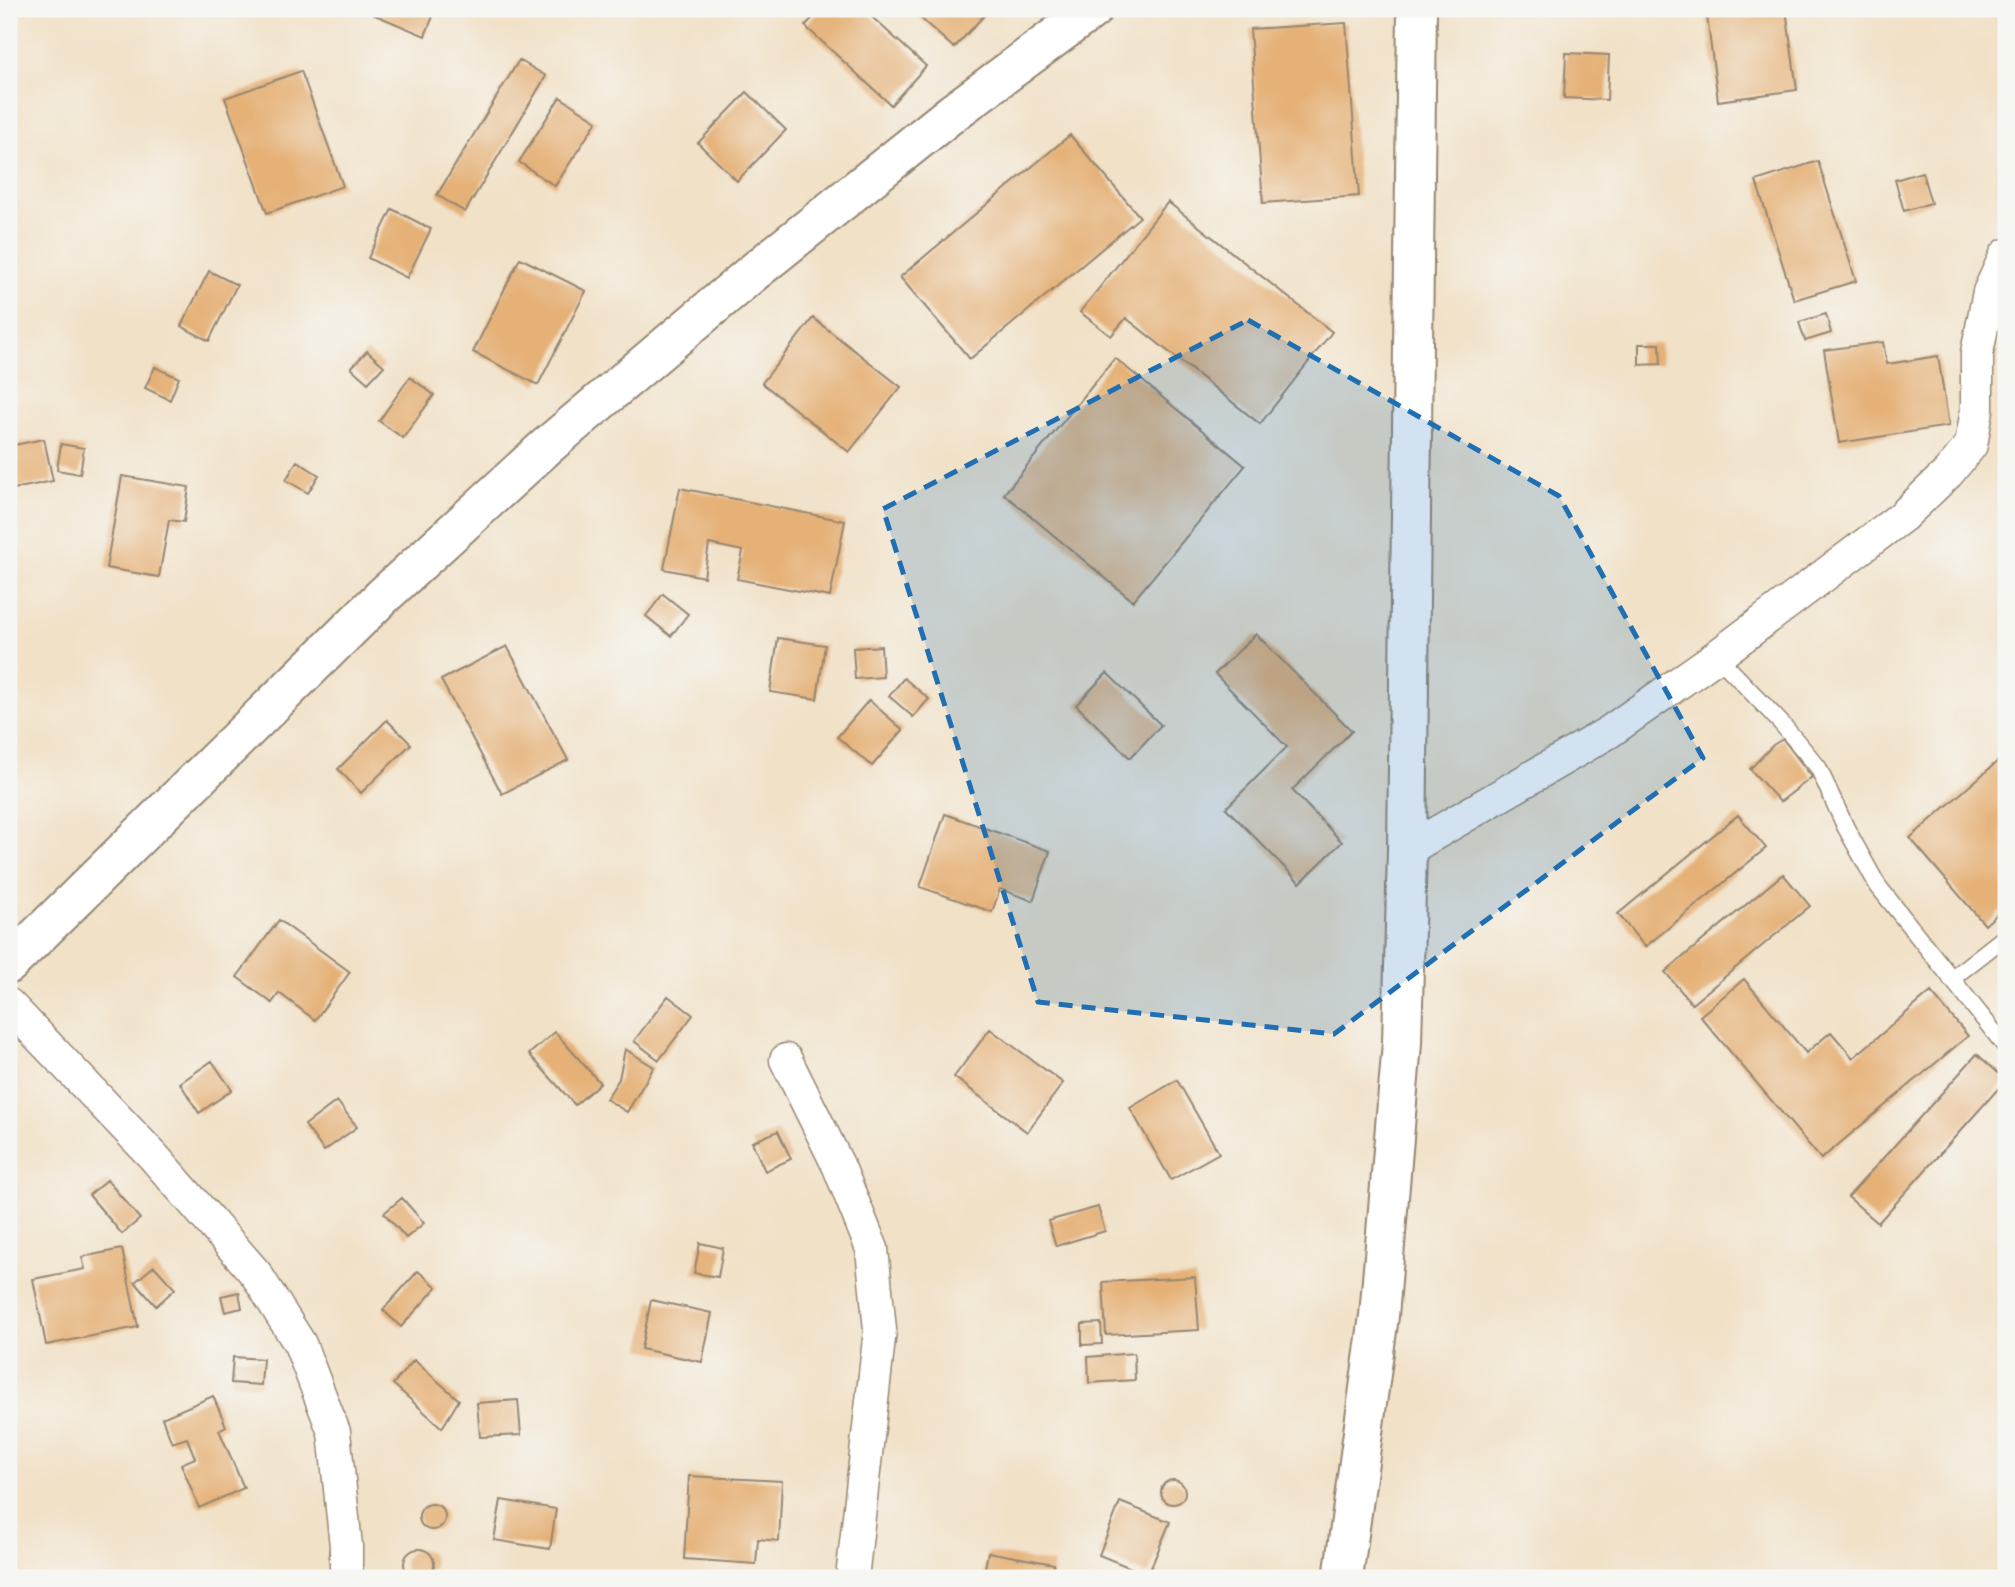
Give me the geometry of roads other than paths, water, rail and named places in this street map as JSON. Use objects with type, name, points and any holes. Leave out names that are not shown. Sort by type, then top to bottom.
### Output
[{"type":"main road","points":[[9,964],[382,597],[546,447],[771,258],[951,114],[1093,9]]},
{"type":"main road","points":[[1343,1578],[1379,1316],[1402,1043],[1407,850],[1417,9]]},
{"type":"street","points":[[1407,850],[1609,732],[1717,656],[1903,516],[1948,473],[1970,445],[1977,410],[1979,340],[1989,292],[2006,255]]},
{"type":"street","points":[[9,1005],[154,1157],[256,1274],[300,1344],[334,1432],[346,1546],[346,1578]]},
{"type":"street","points":[[786,1060],[839,1167],[872,1249],[880,1331],[852,1578]]},
{"type":"lane","points":[[1717,656],[1818,766],[1846,828],[1878,886],[2006,1047]]},
{"type":"lane","points":[[1951,979],[2006,936]]}]
